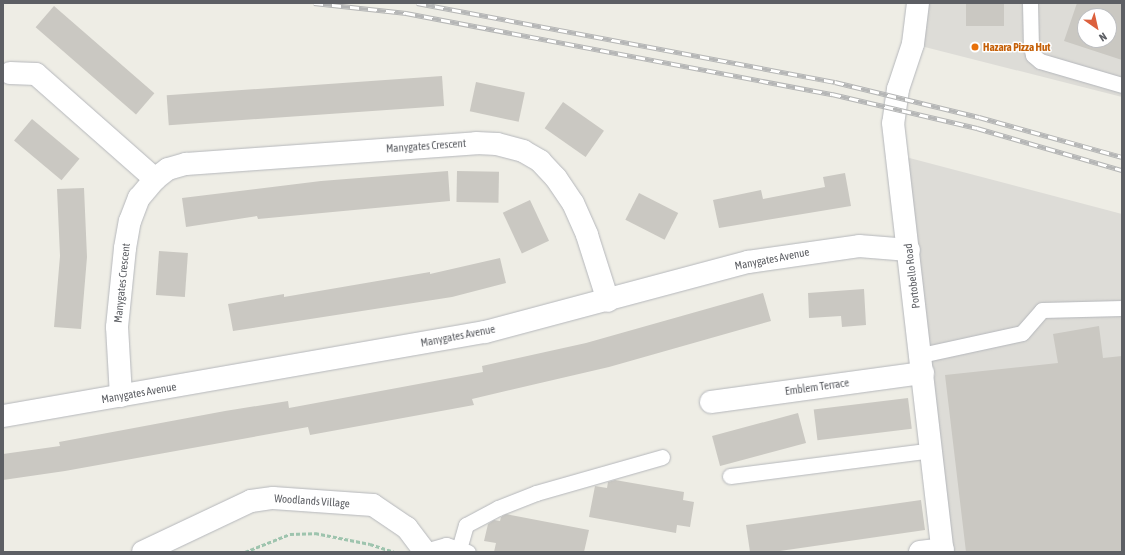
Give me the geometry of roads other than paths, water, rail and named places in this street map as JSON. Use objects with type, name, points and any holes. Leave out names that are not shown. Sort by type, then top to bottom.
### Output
[{"type":"street","name":"Portobello Road","points":[[918,3],[913,44],[898,89],[893,116],[943,550]]},
{"type":"street","points":[[10,73],[36,74],[155,179]]},
{"type":"street","name":"Manygates Crescent","points":[[121,396],[117,327],[125,248],[130,221],[139,198],[155,179],[168,169],[186,164],[447,144],[497,144],[523,151],[540,161],[556,178],[573,203],[608,301]]},
{"type":"street","name":"Manygates Avenue","points":[[3,416],[440,340],[608,301],[748,262],[812,251],[859,246],[909,250]]},
{"type":"street","name":"Emblem Terrace","points":[[711,402],[922,364]]},
{"type":"street","name":"Woodlands Village","points":[[143,552],[251,501],[273,498],[373,505],[407,528],[425,552]]},
{"type":"street","points":[[920,552],[943,550]]},
{"type":"lane","points":[[1030,3],[1031,46],[1033,55],[1040,61],[1122,84]]},
{"type":"lane","points":[[922,364],[1022,333],[1042,310],[1122,308]]},
{"type":"lane","points":[[730,476],[932,450]]},
{"type":"lane","points":[[425,552],[446,545],[463,551],[466,525],[498,508],[536,493],[662,457]]},
{"type":"railway","points":[[314,3],[406,13],[832,94],[977,128],[1122,170]]},
{"type":"railway","points":[[417,3],[835,82],[979,117],[1122,157]]},
{"type":"place","name":"Hazara Pizza Hut","points":[[975,47]]}]
